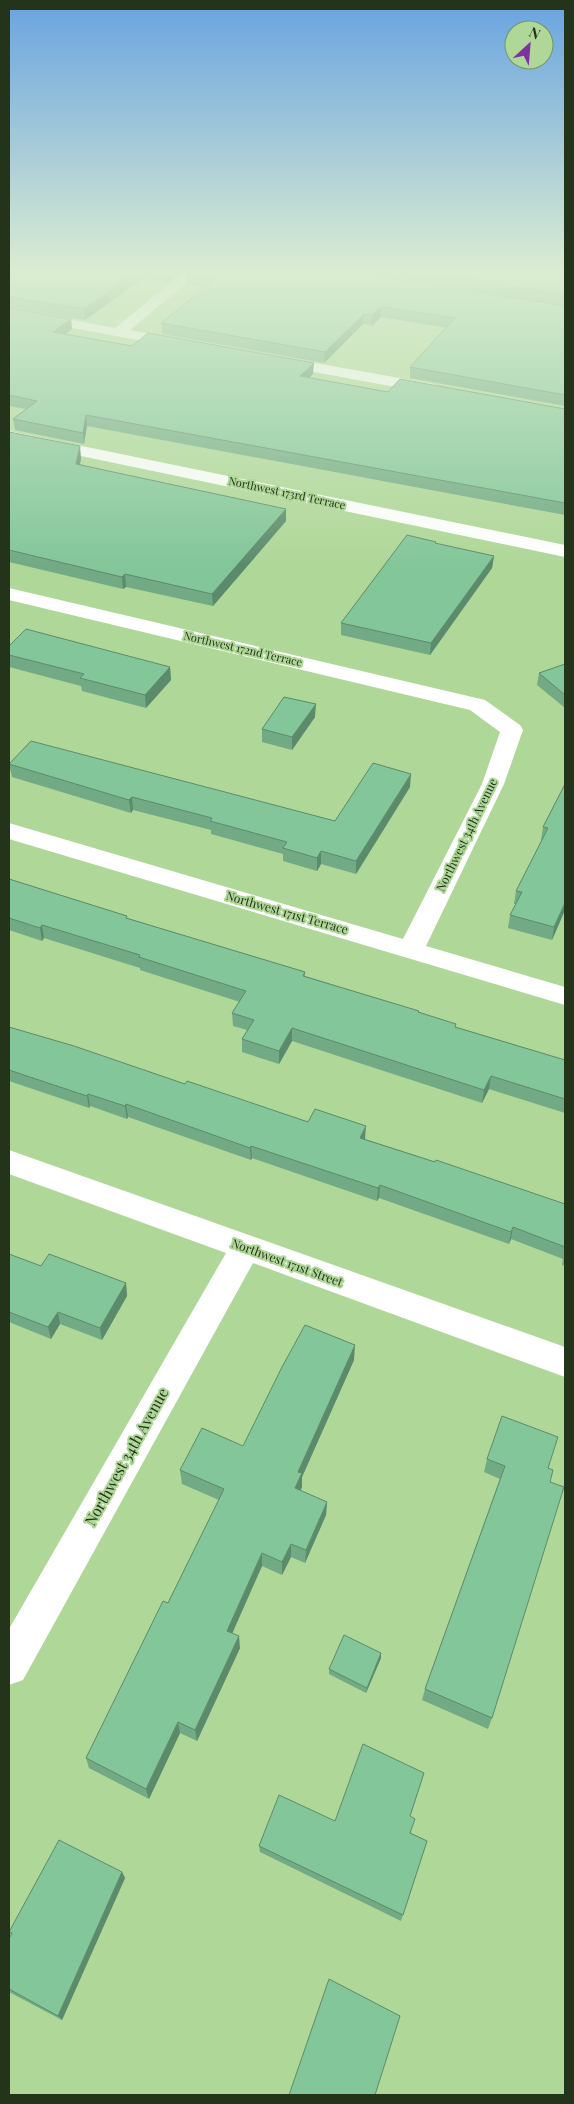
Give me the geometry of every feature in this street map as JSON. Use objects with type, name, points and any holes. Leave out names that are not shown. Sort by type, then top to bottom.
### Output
[{"type":"street","points":[[321,369],[449,392]]},
{"type":"street","name":"Northwest 173rd Terrace","points":[[9,436],[565,551]]},
{"type":"street","name":"Northwest 172nd Terrace","points":[[9,594],[476,705]]},
{"type":"street","name":"Northwest 34th Avenue","points":[[411,949],[493,784],[512,730],[476,705]]},
{"type":"street","name":"Northwest 171st Terrace","points":[[9,831],[565,996]]},
{"type":"street","name":"Northwest 171st Street","points":[[9,1162],[565,1362]]},
{"type":"street","name":"Northwest 34th Avenue","points":[[9,1666],[245,1248]]},
{"type":"building","points":[[9,369],[307,369],[300,376],[388,392],[400,379],[565,409],[565,503],[86,415],[83,433],[13,419],[37,401],[9,395]]},
{"type":"building","points":[[422,369],[565,369],[565,395]]},
{"type":"building","points":[[9,432],[80,446],[76,464],[286,509],[212,594],[125,574],[122,577],[9,550]]},
{"type":"building","points":[[407,535],[494,556],[431,643],[341,623]]},
{"type":"building","points":[[26,629],[170,667],[145,695],[80,678],[84,674],[9,655],[9,646]]},
{"type":"building","points":[[565,664],[565,695],[539,673]]},
{"type":"building","points":[[284,697],[316,704],[292,737],[262,729]]},
{"type":"building","points":[[31,741],[335,821],[373,763],[411,774],[356,861],[321,851],[317,858],[283,848],[287,842],[210,821],[212,818],[132,797],[129,800],[9,764]]},
{"type":"building","points":[[565,784],[565,903],[554,927],[510,915],[522,892],[516,891],[548,828],[543,827]]},
{"type":"building","points":[[9,879],[127,916],[126,918],[305,972],[303,976],[419,1011],[456,1024],[455,1027],[565,1060],[565,1099],[491,1076],[484,1090],[292,1028],[279,1051],[242,1039],[254,1020],[232,1013],[246,991],[139,957],[140,955],[42,925],[40,928],[9,918]]},
{"type":"building","points":[[9,1027],[74,1046],[185,1084],[187,1081],[308,1122],[315,1109],[366,1126],[360,1138],[435,1162],[436,1160],[565,1204],[565,1247],[513,1227],[511,1232],[380,1185],[378,1188],[251,1146],[250,1148],[126,1104],[125,1106],[88,1094],[87,1096],[9,1070]]},
{"type":"building","points":[[9,1254],[41,1266],[49,1254],[126,1283],[100,1328],[58,1312],[48,1327],[9,1312]]},
{"type":"building","points":[[305,1325],[355,1345],[298,1472],[302,1473],[295,1488],[327,1502],[306,1550],[291,1544],[282,1562],[262,1553],[227,1631],[239,1636],[195,1730],[178,1722],[146,1789],[86,1758],[163,1601],[168,1603],[224,1489],[180,1470],[202,1428],[243,1446]]},
{"type":"building","points":[[502,1416],[558,1437],[548,1468],[553,1470],[550,1482],[564,1487],[492,1718],[425,1689],[505,1466],[487,1459]]},
{"type":"building","points":[[344,1635],[381,1653],[367,1688],[329,1669]]},
{"type":"building","points":[[363,1744],[424,1773],[410,1816],[415,1819],[410,1833],[427,1841],[403,1915],[259,1846],[279,1795],[335,1821]]},
{"type":"building","points":[[59,1840],[122,1872],[58,2016],[9,1989],[9,1939],[12,1933],[9,1932]]},
{"type":"building","points":[[329,1979],[400,2016],[375,2095],[289,2095]]}]
